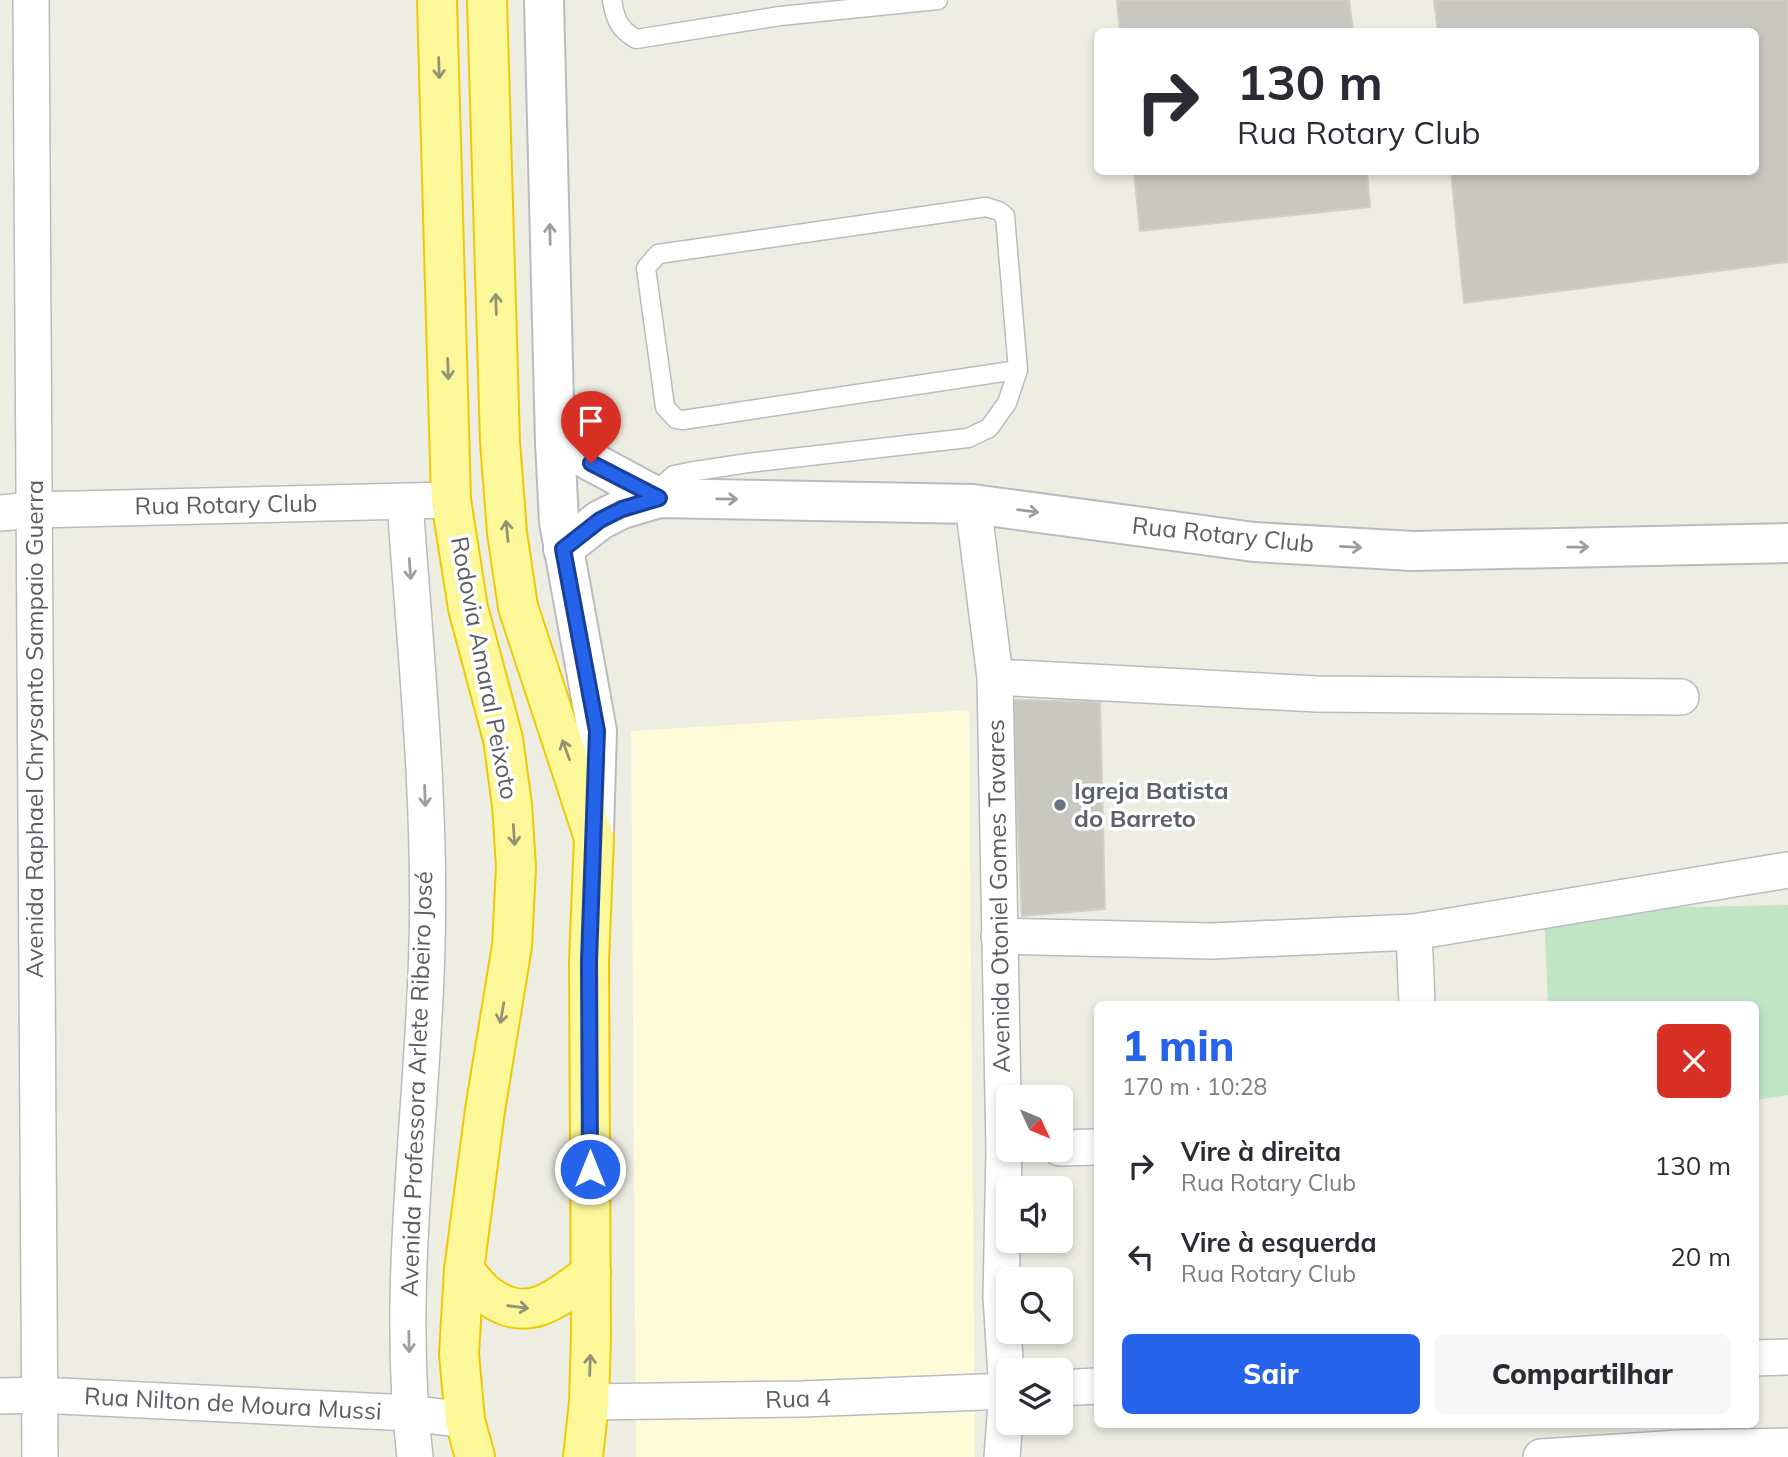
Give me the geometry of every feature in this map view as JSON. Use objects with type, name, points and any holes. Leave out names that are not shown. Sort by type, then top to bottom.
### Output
[{"type":"highway","name":"Rodovia Amaral Peixoto","points":[[437,0],[451,500],[468,608],[503,739],[512,805],[516,867],[512,946],[485,1110],[464,1270],[458,1354],[465,1420],[475,1457]]},
{"type":"highway","name":"Rodovia Amaral Peixoto","points":[[487,0],[500,442],[507,533],[518,607],[594,838],[589,961],[589,1402],[583,1457]]},
{"type":"highway","points":[[464,1270],[489,1297],[514,1310],[534,1308],[560,1296],[591,1273]]},
{"type":"street","name":"Avenida Raphael Chrysanto Sampaio Guerra","points":[[31,0],[16,511],[40,1457]]},
{"type":"street","name":"Rodovia Amaral Peixoto","points":[[544,0],[555,442],[563,549],[597,731],[594,838]]},
{"type":"street","name":"Rua Rotary Club","points":[[555,442],[659,498]]},
{"type":"street","name":"Rua Rotary Club","points":[[563,549],[600,520],[622,509],[659,498],[973,504],[1254,542],[1413,551],[1788,543]]},
{"type":"street","name":"Rua Rotary Club","points":[[16,511],[451,500]]},
{"type":"street","name":"Avenida Professora Arlete Ribeiro José","points":[[405,501],[425,792],[427,945],[408,1263],[410,1413],[415,1457]]},
{"type":"street","name":"Avenida Otoniel Gomes Tavares","points":[[973,504],[995,677],[1004,1085]]},
{"type":"street","points":[[995,677],[1317,694],[1681,697]]},
{"type":"street","points":[[999,936],[1212,941],[1414,932],[1788,870]]},
{"type":"street","points":[[1414,932],[1417,1001]]},
{"type":"street","points":[[1073,1148],[1094,1147]]},
{"type":"street","name":"Avenida Otoniel Gomes Tavares","points":[[1005,1358],[1000,1297],[1006,1162]]},
{"type":"street","points":[[1759,1358],[1788,1357]]},
{"type":"street","points":[[1073,1387],[1094,1386]]},
{"type":"street","name":"Rua 4","points":[[589,1402],[802,1399],[996,1391]]},
{"type":"street","name":"Rua Nilton de Moura Mussi","points":[[0,1396],[39,1395],[410,1413],[465,1420]]},
{"type":"street","name":"Avenida Otoniel Gomes Tavares","points":[[1002,1457],[1004,1435]]},
{"type":"street","points":[[1541,1457],[1680,1448],[1788,1446]]},
{"type":"lane","points":[[612,0],[615,18],[624,32],[636,39],[780,16],[938,0]]},
{"type":"lane","points":[[659,498],[666,482],[674,475],[689,471],[968,438],[989,428],[1007,403],[1018,370],[1004,216],[999,211],[986,207],[658,254],[646,268],[664,407],[676,419],[1018,370]]},
{"type":"shaded area","points":[[969,710],[975,1457],[636,1457],[631,731]]},
{"type":"green space","points":[[1788,905],[1788,1095],[1759,1099],[1759,1001],[1548,1001],[1544,910]]},
{"type":"building","points":[[1117,0],[1349,0],[1352,28],[1120,28]]},
{"type":"building","points":[[1434,0],[1788,0],[1788,262],[1464,303],[1451,175],[1759,175],[1759,28],[1438,28]]},
{"type":"building","points":[[1134,175],[1367,175],[1370,207],[1140,231]]},
{"type":"building","name":"Igreja Batista do Barreto","points":[[1012,700],[1100,702],[1105,909],[1022,916]]},
{"type":"place","name":"Igreja Batista do Barreto","points":[[1060,805]]},
{"type":"route","points":[[590,1169],[589,961],[597,731],[563,549],[600,520],[622,509],[659,498],[591,463]]}]
